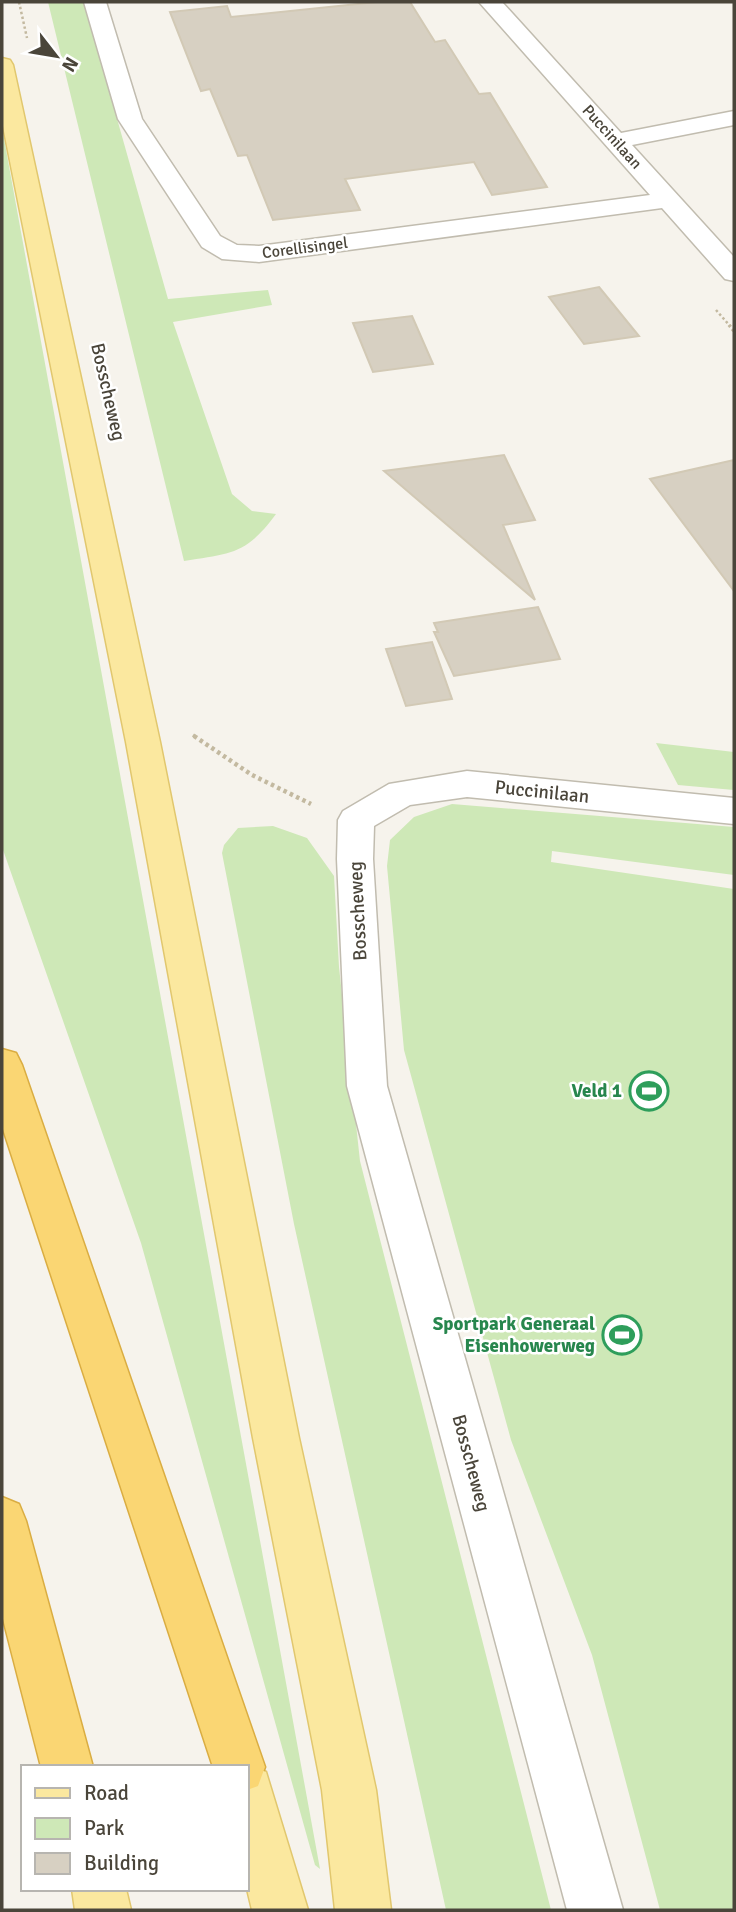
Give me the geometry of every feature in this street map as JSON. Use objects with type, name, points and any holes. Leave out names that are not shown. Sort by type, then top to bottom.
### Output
[{"type":"highway","points":[[2,1065],[238,1765]]},
{"type":"highway","points":[[2,1521],[66,1765]]},
{"type":"main road","points":[[15,52],[276,1438],[349,1790],[363,1910]]},
{"type":"main road","points":[[248,1794],[280,1910]]},
{"type":"main road","points":[[99,1891],[103,1910]]},
{"type":"street","name":"Corellisingel","points":[[95,2],[130,119],[211,241],[231,253],[259,254],[669,200]]},
{"type":"street","name":"Puccinilaan","points":[[490,2],[734,273]]},
{"type":"street","points":[[615,141],[734,118]]},
{"type":"street","name":"Puccinilaan","points":[[356,820],[401,793],[467,784],[734,811]]},
{"type":"street","name":"Bosscheweg","points":[[356,820],[355,859],[367,1086],[595,1910]]},
{"type":"path","points":[[15,52],[19,2]]},
{"type":"path","points":[[190,725],[193,737],[252,775],[317,807],[356,820]]},
{"type":"green space","points":[[48,2],[84,2],[168,299],[268,290],[272,305],[173,322],[232,494],[252,511],[276,514],[256,538],[236,550],[184,561]]},
{"type":"green space","points":[[2,128],[320,1869],[315,1865],[141,1243],[2,847]]},
{"type":"green space","points":[[656,743],[734,752],[734,790],[678,785]]},
{"type":"green space","name":"Sportpark Generaal Eisenhowerweg","points":[[452,804],[734,827],[734,875],[552,851],[551,862],[734,889],[734,1910],[660,1910],[592,1655],[511,1440],[404,1050],[387,866],[390,840],[414,817]]},
{"type":"green space","points":[[273,826],[307,838],[334,876],[339,967],[360,1161],[551,1910],[446,1910],[294,1224],[222,853],[224,845],[238,828]]},
{"type":"building","points":[[377,2],[410,2],[435,42],[445,40],[479,94],[490,93],[547,187],[492,195],[474,162],[345,179],[360,210],[273,220],[247,155],[238,156],[210,89],[201,91],[170,12],[227,6],[231,17]]},
{"type":"building","points":[[599,287],[639,336],[584,344],[549,297]]},
{"type":"building","points":[[412,316],[433,364],[373,372],[353,323]]},
{"type":"building","points":[[504,455],[535,520],[503,525],[535,600],[384,471]]},
{"type":"building","points":[[734,460],[734,591],[650,479]]},
{"type":"building","points":[[538,607],[560,659],[454,676],[434,632],[438,632],[434,623]]},
{"type":"building","points":[[432,642],[452,699],[406,706],[386,649]]},
{"type":"place","name":"Veld 1","points":[[649,1091]]},
{"type":"place","name":"Sportpark Generaal Eisenhowerweg","points":[[622,1335]]}]
